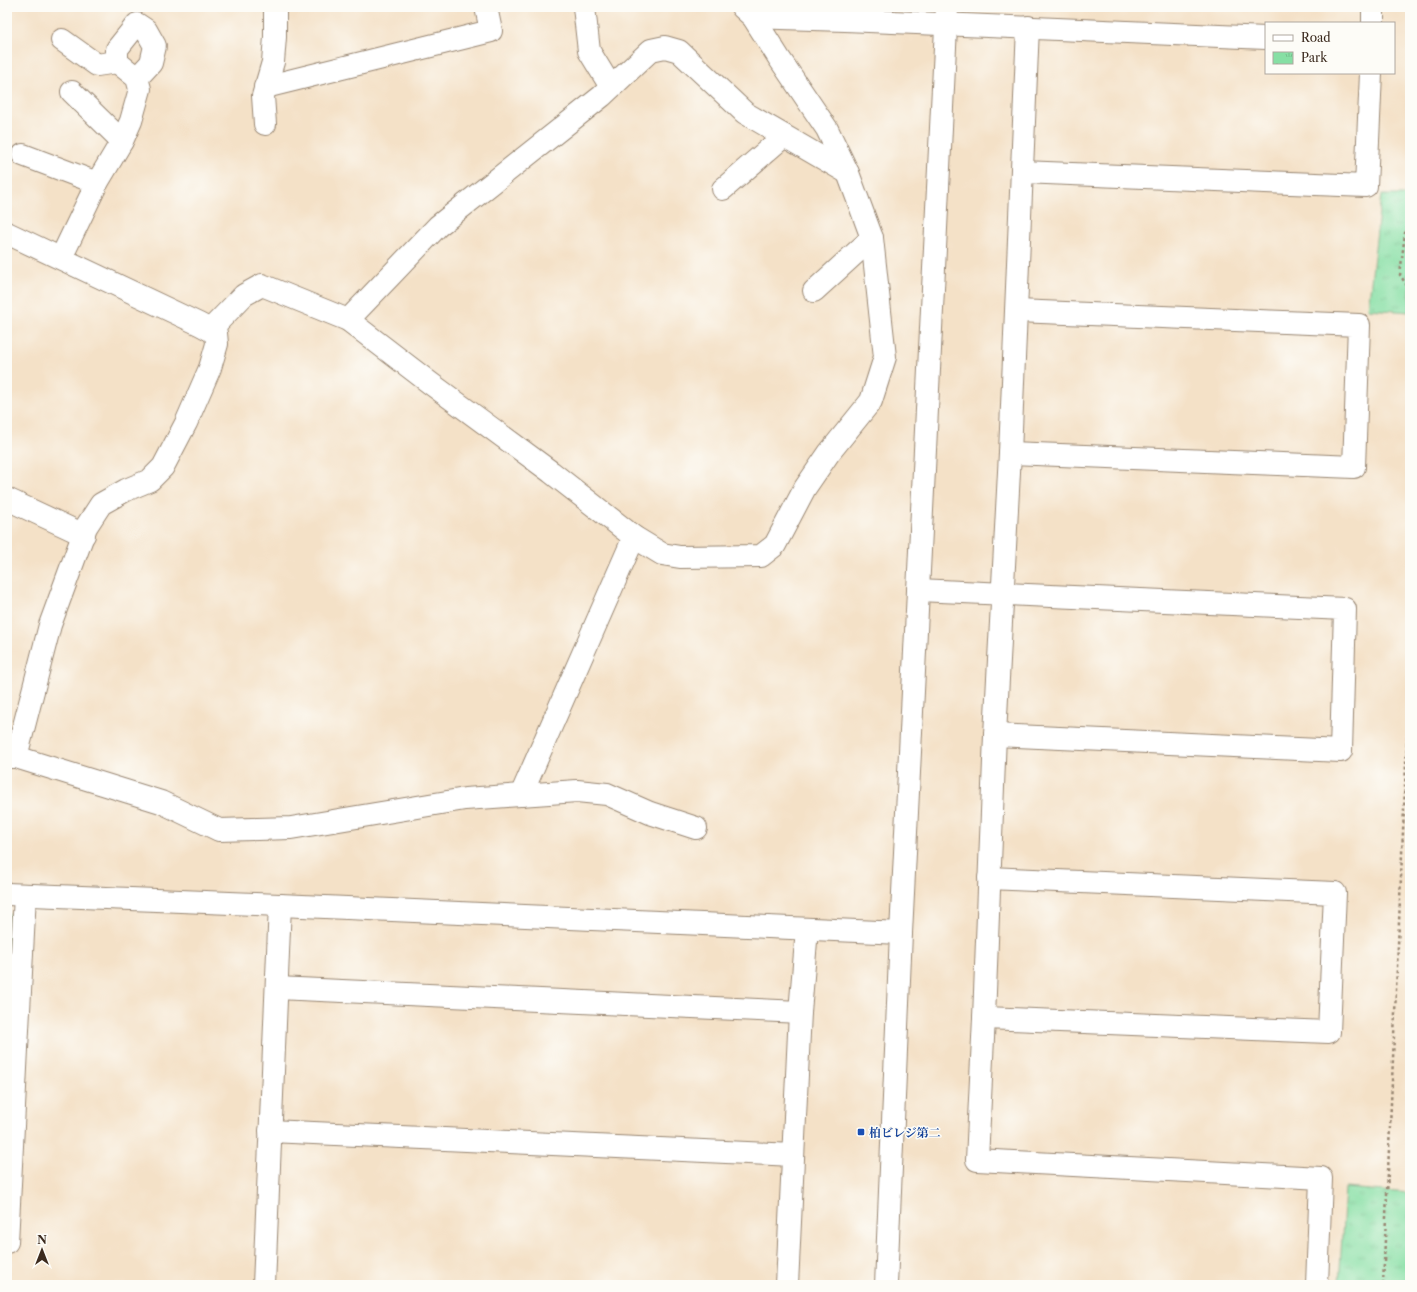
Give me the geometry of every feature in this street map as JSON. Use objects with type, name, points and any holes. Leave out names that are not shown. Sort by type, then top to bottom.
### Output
[{"type":"street","points":[[265,87],[491,31],[486,7]]},
{"type":"street","points":[[584,7],[589,51],[611,87]]},
{"type":"street","points":[[1373,7],[1373,22]]},
{"type":"street","points":[[265,124],[263,96],[273,62],[275,37],[271,10]]},
{"type":"street","points":[[748,12],[947,16],[1028,27],[1265,38]]},
{"type":"street","points":[[210,330],[244,295],[262,285],[348,320],[430,384],[551,472],[634,537],[662,554],[680,557],[761,556],[775,545],[805,488],[829,453],[871,402],[884,357],[872,238],[848,173],[827,129],[748,12]]},
{"type":"street","points":[[886,1285],[901,933],[947,16]]},
{"type":"street","points":[[117,62],[117,49],[136,24],[146,30],[154,46],[151,63],[136,78]]},
{"type":"street","points":[[1028,27],[1017,311],[995,735],[977,1160],[1321,1178],[1317,1285]]},
{"type":"street","points":[[61,258],[97,183],[122,141],[131,121],[140,89],[136,78],[117,62],[97,65],[62,40]]},
{"type":"street","points":[[348,320],[438,226],[596,100],[651,50],[665,47],[679,51],[745,113],[848,173]]},
{"type":"street","points":[[1022,172],[1366,186],[1371,74]]},
{"type":"street","points":[[72,92],[122,141]]},
{"type":"street","points":[[723,189],[784,136]]},
{"type":"street","points":[[23,155],[97,183]]},
{"type":"street","points":[[7,233],[216,333],[218,344],[210,368],[186,423],[163,467],[150,480],[126,490],[101,504],[86,527],[50,625],[12,757],[161,802],[219,830],[291,828],[465,799],[577,791],[607,794],[650,813],[696,828]]},
{"type":"street","points":[[814,291],[872,238]]},
{"type":"street","points":[[1010,453],[1354,467],[1359,325],[1017,311]]},
{"type":"street","points":[[7,499],[84,535]]},
{"type":"street","points":[[521,795],[634,537]]},
{"type":"street","points":[[918,590],[1346,609],[1341,751],[995,735]]},
{"type":"street","points":[[984,1018],[1329,1032],[1335,893],[990,878]]},
{"type":"street","points":[[7,1242],[16,894],[901,933]]},
{"type":"street","points":[[265,1285],[280,905]]},
{"type":"street","points":[[787,1285],[800,1012],[807,929]]},
{"type":"street","points":[[277,988],[800,1012]]},
{"type":"street","points":[[270,1131],[793,1155]]},
{"type":"path","points":[[1410,227],[1405,233],[1400,275],[1410,290]]},
{"type":"path","points":[[1383,1285],[1410,673]]},
{"type":"green space","points":[[1381,195],[1410,195],[1410,312],[1368,309]]},
{"type":"green space","points":[[7,911],[11,916],[7,997]]},
{"type":"green space","points":[[1345,1188],[1410,1193],[1410,1285],[1339,1285]]},
{"type":"place","name":"柏ビレジ第二","points":[[861,1132]]}]
